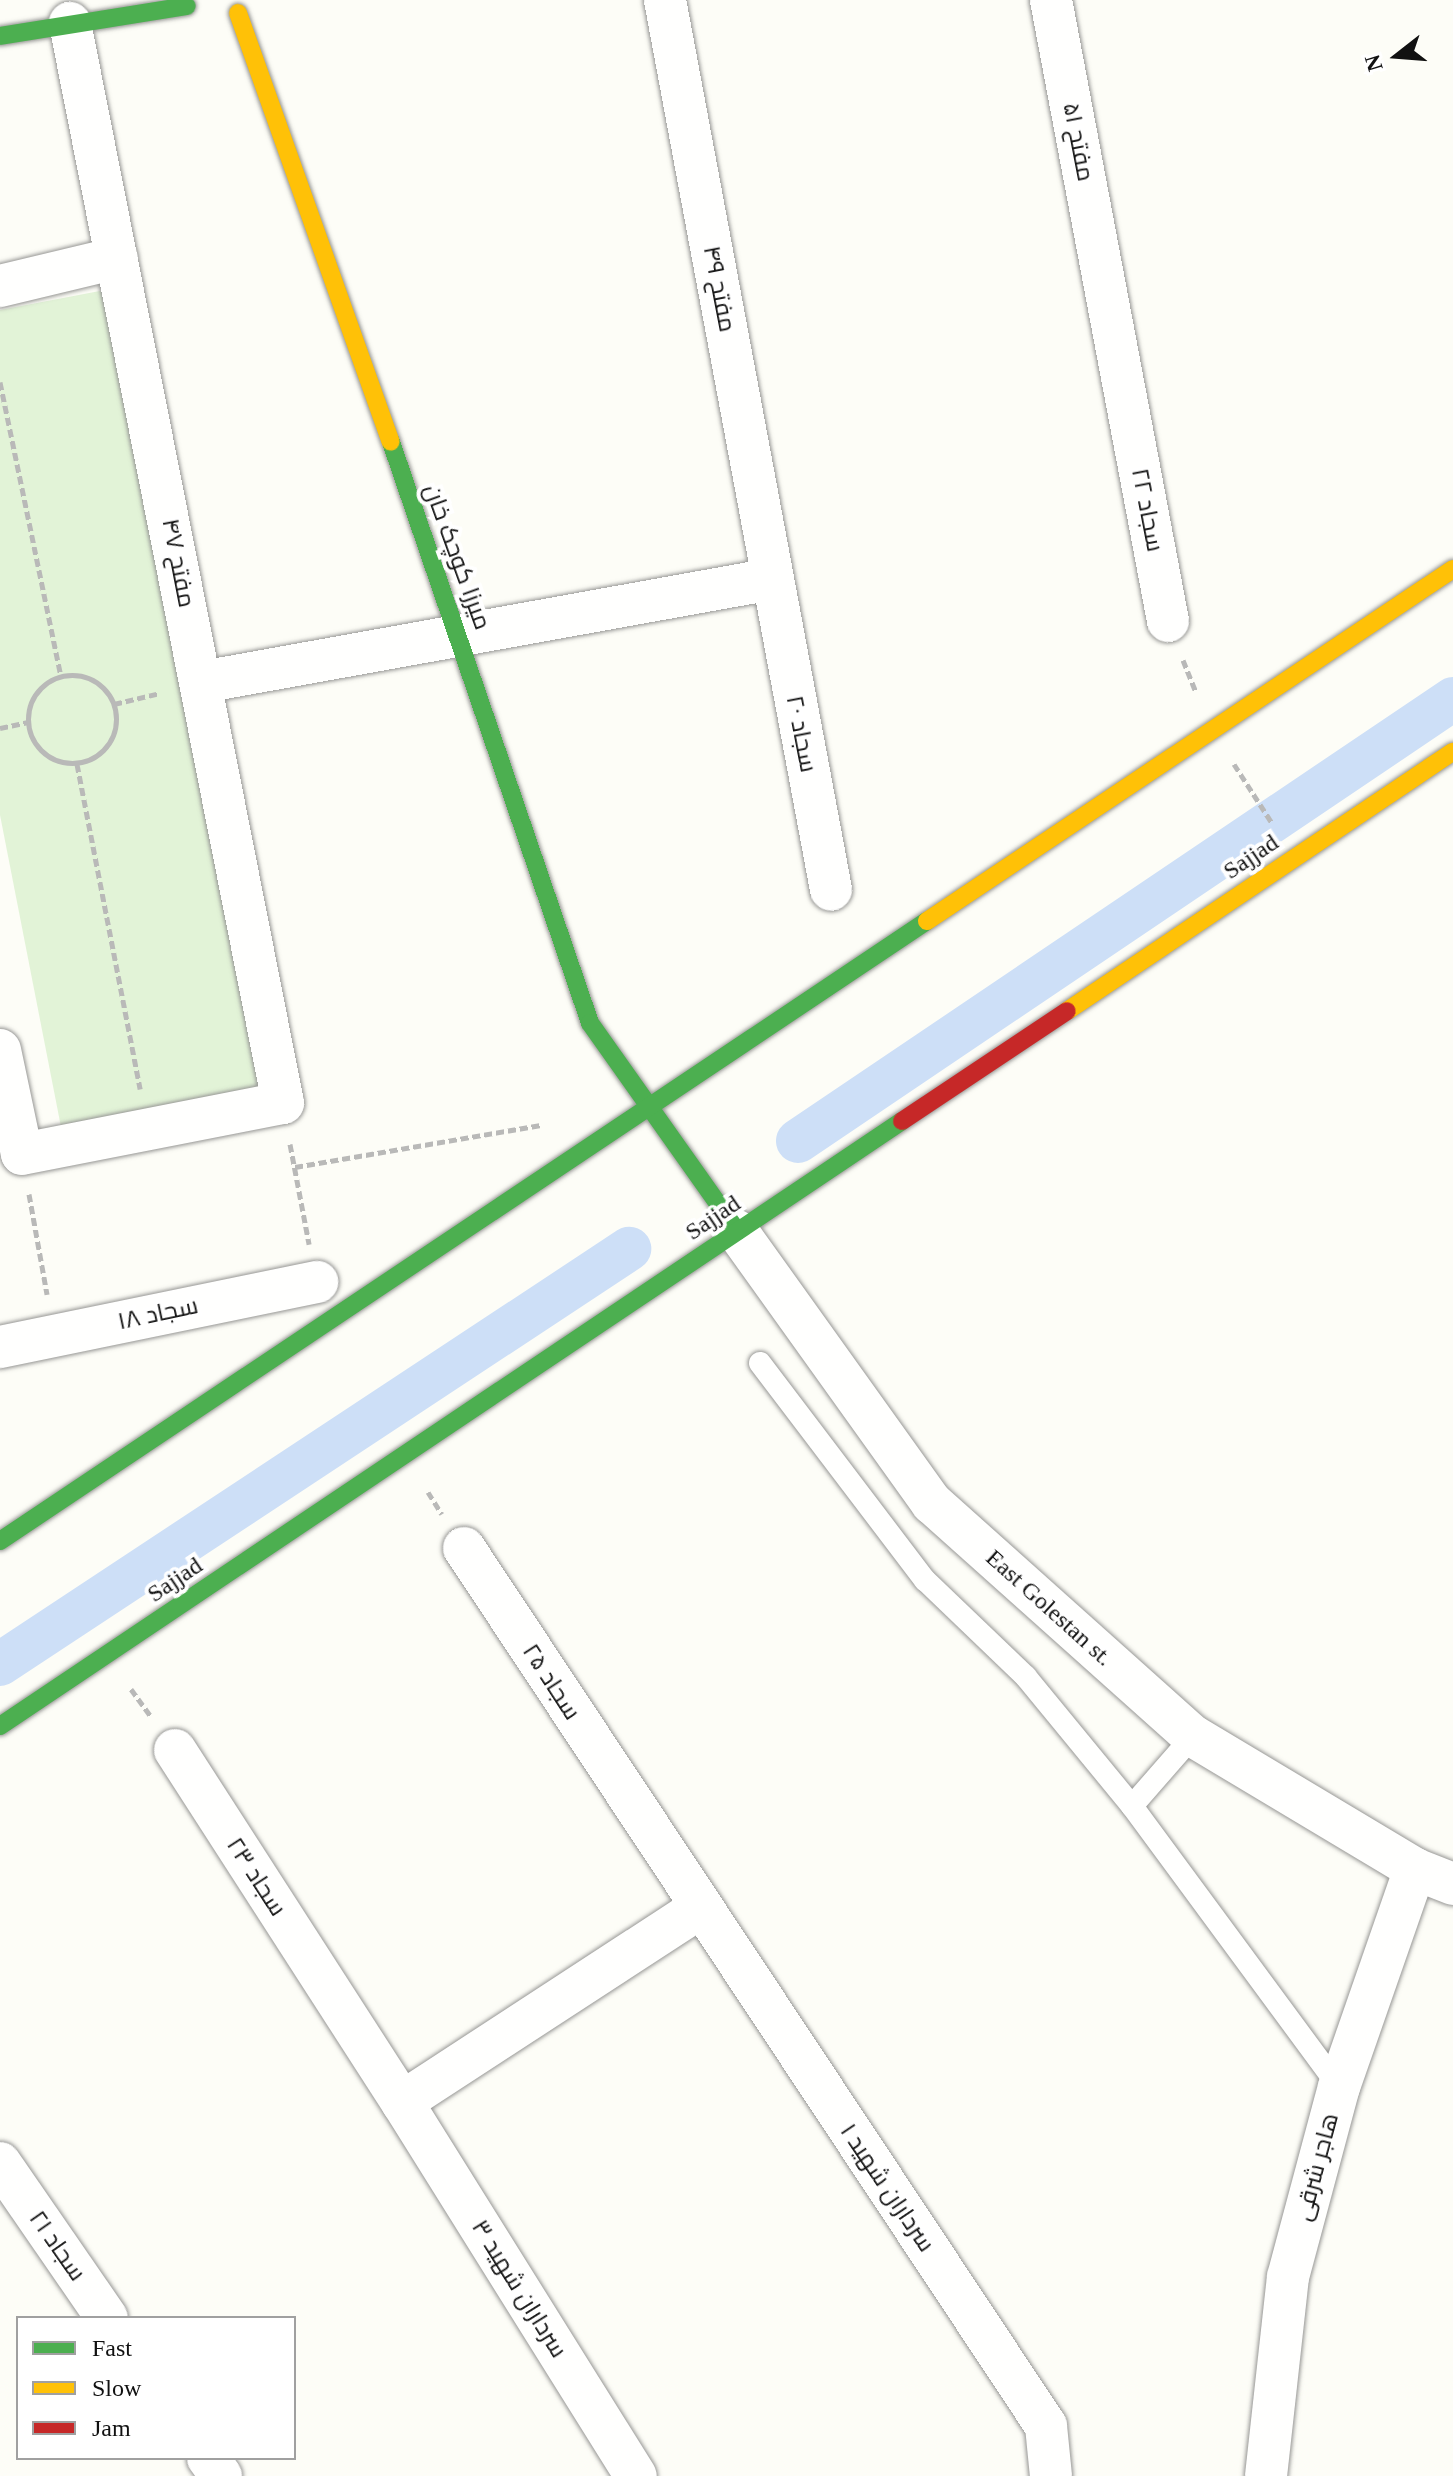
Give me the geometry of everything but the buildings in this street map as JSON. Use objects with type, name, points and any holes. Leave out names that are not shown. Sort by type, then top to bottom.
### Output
[{"type":"main road","points":[[0,36],[70,23],[214,9]]},
{"type":"main road","name":"میرزا کوچک خان","points":[[214,9],[460,635],[590,1023],[737,1231]]},
{"type":"main road","points":[[0,1541],[1453,569]]},
{"type":"main road","name":"Sajjad","points":[[0,1726],[1453,752]]},
{"type":"street","name":"مفتح ۴۹","points":[[665,0],[772,579]]},
{"type":"street","name":"مفتح ۵۱","points":[[1051,0],[1104,283]]},
{"type":"street","name":"مفتح ۴۷","points":[[70,23],[283,1103]]},
{"type":"street","points":[[0,286],[117,258]]},
{"type":"street","name":"سجاد ۲۲","points":[[1104,283],[1168,621]]},
{"type":"street","points":[[202,682],[772,579]]},
{"type":"street","name":"سجاد ۲۰","points":[[772,579],[831,890]]},
{"type":"street","points":[[0,1050],[22,1154],[283,1103]]},
{"type":"street","name":"East Golestan st.","points":[[737,1231],[932,1503],[1193,1736],[1415,1869],[1453,1884]]},
{"type":"street","name":"سجاد ۱۸","points":[[0,1347],[317,1282]]},
{"type":"street","name":"سجاد ۲۵","points":[[464,1548],[700,1908]]},
{"type":"street","name":"سجاد ۲۳","points":[[175,1750],[402,2102]]},
{"type":"street","name":"هاجر شرقی","points":[[1266,2476],[1288,2277],[1339,2087],[1415,1869]]},
{"type":"street","points":[[402,2102],[700,1908]]},
{"type":"street","name":"سرداران شهید ۱","points":[[700,1908],[1046,2426],[1051,2476]]},
{"type":"street","name":"سرداران شهید ۳","points":[[402,2102],[636,2476]]},
{"type":"street","name":"سجاد ۲۱","points":[[0,2163],[97,2303]]},
{"type":"lane","points":[[760,1363],[925,1580],[1026,1677],[1132,1806],[1339,2087]]},
{"type":"lane","points":[[1132,1806],[1193,1736]]},
{"type":"path","points":[[0,382],[61,676]]},
{"type":"path","points":[[1168,621],[1211,730],[1294,857]]},
{"type":"path","points":[[61,676],[83,676],[102,686],[114,704],[115,731],[102,754],[77,764],[54,760],[35,745],[28,722],[31,702],[43,686],[61,676]]},
{"type":"path","points":[[0,728],[28,722]]},
{"type":"path","points":[[77,764],[148,1130]]},
{"type":"path","points":[[283,1103],[317,1282]]},
{"type":"path","points":[[295,1167],[556,1122]]},
{"type":"path","points":[[22,1154],[55,1336]]},
{"type":"path","points":[[404,1454],[464,1548]]},
{"type":"path","points":[[106,1655],[175,1750]]},
{"type":"green space","points":[[105,290],[262,1087],[61,1127],[0,815],[0,310]]},
{"type":"waterway","points":[[798,1141],[1453,699]]},
{"type":"waterway","points":[[0,1664],[629,1249]]},
{"type":"traffic: fast","points":[[0,36],[187,6]]},
{"type":"traffic: fast","points":[[391,442],[590,1023],[737,1231]]},
{"type":"traffic: fast","points":[[0,1541],[927,921]]},
{"type":"traffic: fast","points":[[0,1726],[902,1121]]},
{"type":"traffic: slow","points":[[238,13],[391,442]]},
{"type":"traffic: slow","points":[[927,921],[1453,569]]},
{"type":"traffic: slow","points":[[1067,1011],[1453,752]]},
{"type":"traffic: jam","points":[[902,1121],[1067,1011]]}]
